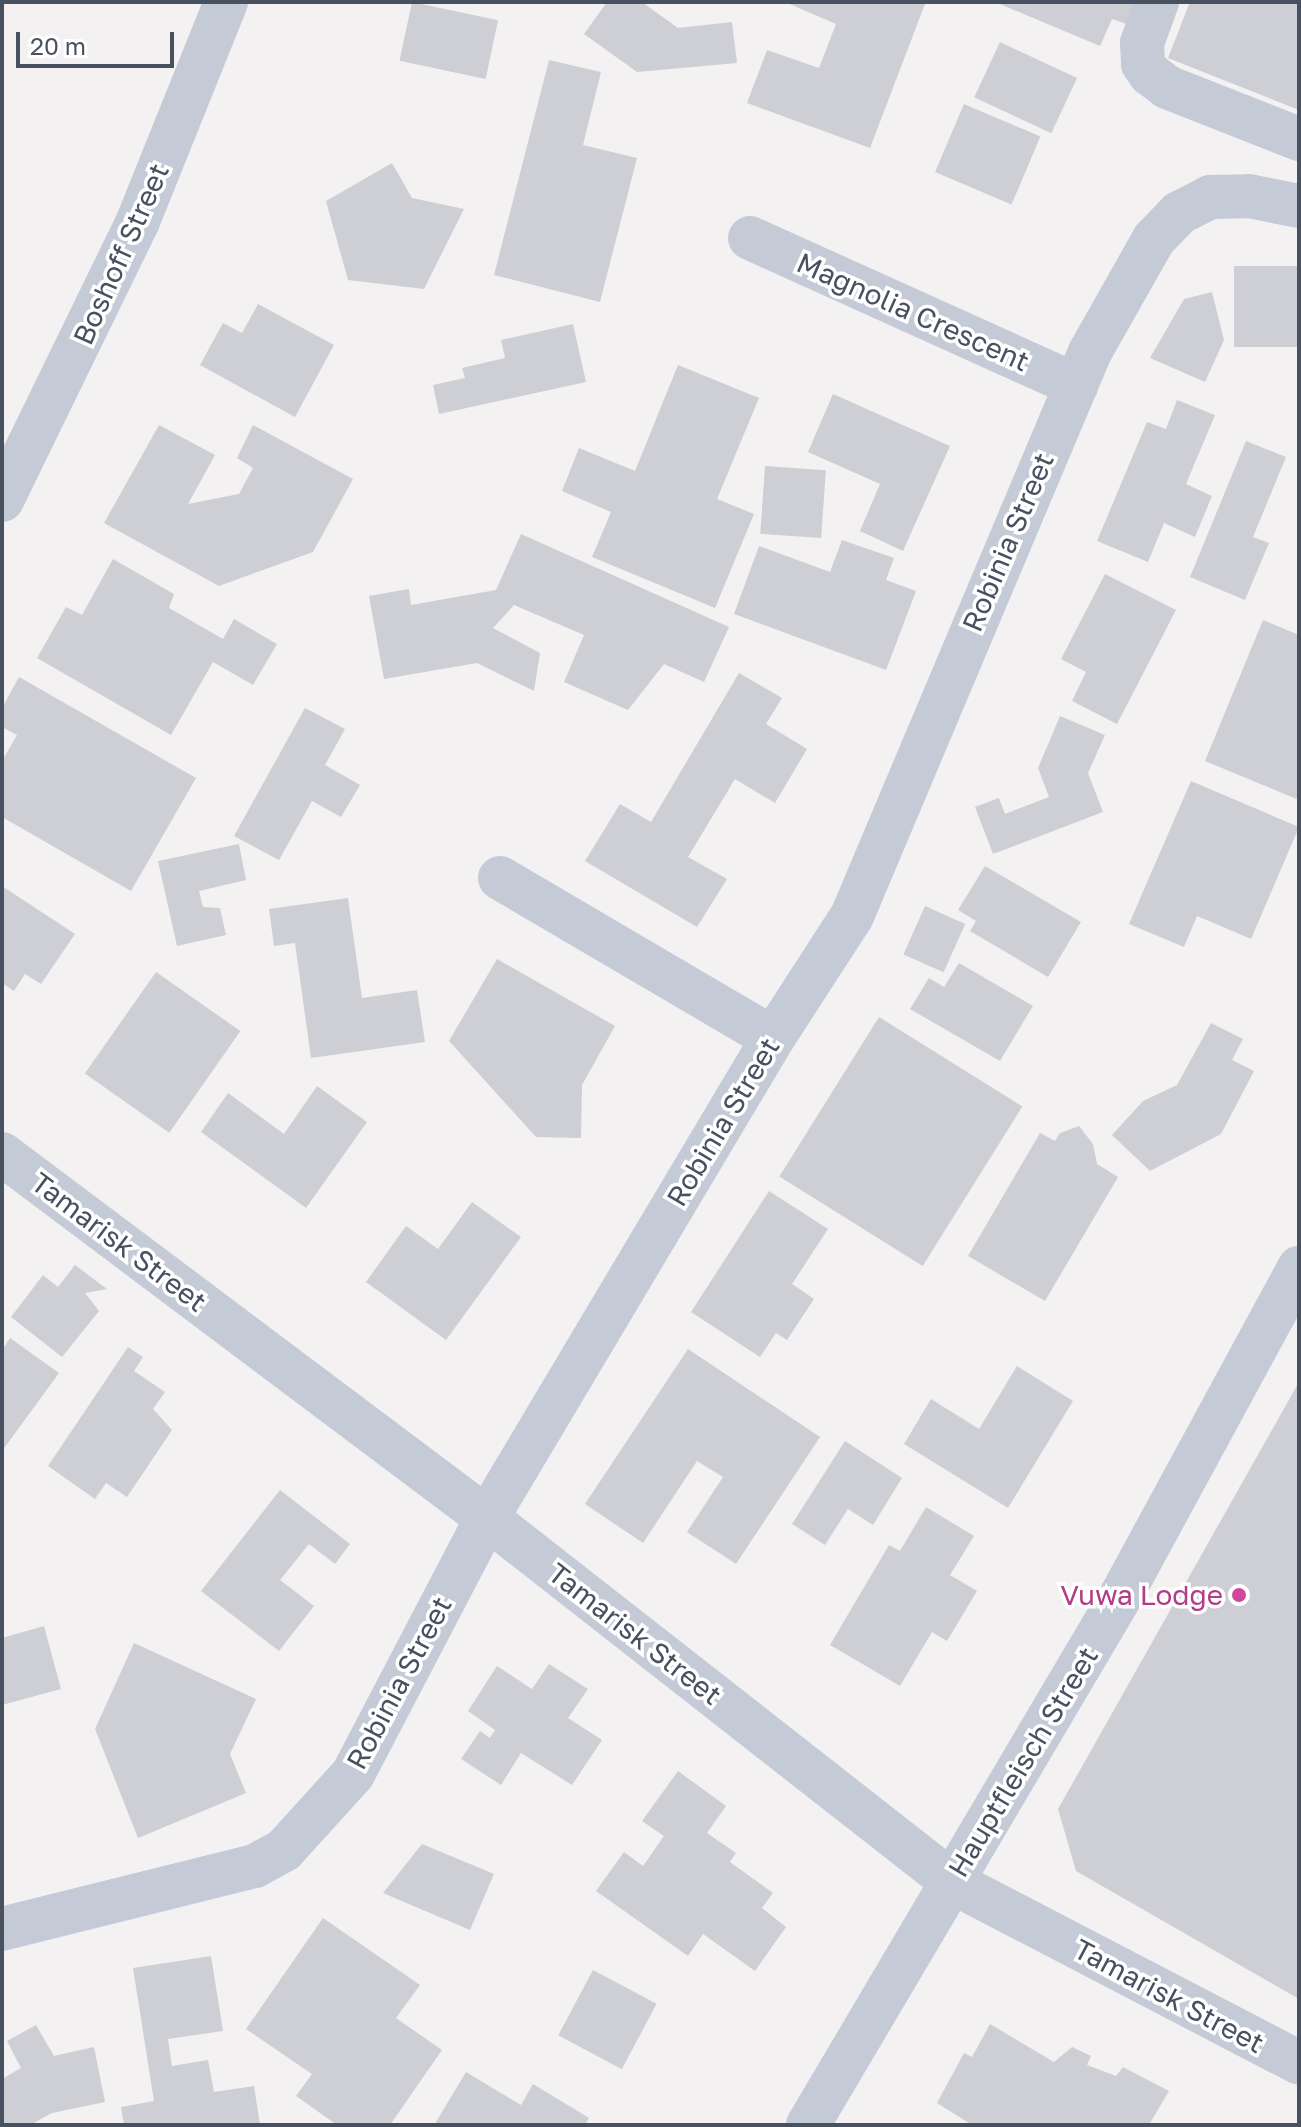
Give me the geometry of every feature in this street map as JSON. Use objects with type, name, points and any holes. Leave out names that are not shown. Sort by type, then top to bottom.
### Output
[{"type":"street","name":"Boshoff Street","points":[[2,500],[138,221],[226,2]]},
{"type":"street","points":[[1157,2],[1142,43],[1143,64],[1150,74],[1167,87],[1299,139]]},
{"type":"street","name":"Robinia Street","points":[[2,1929],[255,1866],[284,1850],[353,1774],[487,1518],[773,1038],[852,916],[1076,385],[1154,239],[1179,213],[1210,197],[1249,196],[1299,206]]},
{"type":"street","name":"Magnolia Crescent","points":[[750,238],[1076,385]]},
{"type":"street","points":[[500,878],[773,1038]]},
{"type":"street","name":"Tamarisk Street","points":[[2,1154],[487,1518],[952,1882],[1299,2063]]},
{"type":"street","name":"Hauptfleisch Street","points":[[808,2125],[1122,1594],[1299,1268]]},
{"type":"building","points":[[412,2],[498,20],[486,79],[400,61]]},
{"type":"building","points":[[607,2],[642,2],[678,28],[732,22],[737,63],[637,72],[584,34]]},
{"type":"building","points":[[785,2],[925,4],[870,148],[747,103],[767,50],[819,68],[836,24]]},
{"type":"building","points":[[995,2],[1142,2],[1132,26],[1112,19],[1100,46]]},
{"type":"building","points":[[1190,2],[1299,2],[1299,110],[1168,58]]},
{"type":"building","points":[[1000,42],[1077,78],[1051,133],[974,97]]},
{"type":"building","points":[[549,60],[601,72],[583,145],[637,158],[600,302],[494,275]]},
{"type":"building","points":[[964,104],[1040,136],[1011,205],[935,172]]},
{"type":"building","points":[[392,163],[412,198],[464,209],[424,289],[348,280],[326,201]]},
{"type":"building","points":[[1234,266],[1299,266],[1299,347],[1234,347]]},
{"type":"building","points":[[1212,292],[1224,340],[1205,382],[1150,358],[1184,299]]},
{"type":"building","points":[[258,304],[334,345],[295,417],[200,365],[223,323],[242,333]]},
{"type":"building","points":[[573,324],[586,382],[439,414],[433,385],[465,378],[462,368],[505,358],[501,340]]},
{"type":"building","points":[[678,365],[759,398],[717,499],[754,514],[715,608],[592,557],[611,512],[562,491],[579,448],[635,471]]},
{"type":"building","points":[[833,394],[950,446],[903,551],[860,531],[880,484],[808,452]]},
{"type":"building","points":[[1177,400],[1215,415],[1186,484],[1212,496],[1195,537],[1164,523],[1148,562],[1097,541],[1147,422],[1166,429]]},
{"type":"building","points":[[159,425],[215,455],[188,504],[239,494],[253,468],[237,458],[253,425],[353,479],[313,552],[219,586],[104,523]]},
{"type":"building","points":[[1246,441],[1286,457],[1253,537],[1269,543],[1245,600],[1190,577]]},
{"type":"building","points":[[765,466],[826,470],[821,538],[760,534]]},
{"type":"building","points":[[521,534],[729,627],[704,682],[664,664],[628,710],[564,682],[584,635],[514,605],[493,628],[540,653],[534,691],[477,663],[384,679],[369,596],[409,589],[411,605],[496,590]]},
{"type":"building","points":[[842,540],[894,558],[886,580],[916,591],[886,670],[734,614],[759,546],[830,572]]},
{"type":"building","points":[[113,559],[174,594],[169,608],[223,639],[234,619],[277,644],[253,685],[213,662],[171,735],[37,658],[66,607],[82,615]]},
{"type":"building","points":[[1105,574],[1176,610],[1117,724],[1072,701],[1086,672],[1061,659]]},
{"type":"building","points":[[1263,620],[1299,635],[1299,800],[1205,761]]},
{"type":"building","points":[[739,673],[782,698],[766,724],[807,749],[775,803],[735,779],[688,857],[727,879],[697,927],[585,861],[620,804],[651,822]]},
{"type":"building","points":[[19,677],[196,778],[131,891],[2,817],[2,761],[17,735],[2,727],[2,708]]},
{"type":"building","points":[[305,708],[345,729],[325,765],[360,785],[341,817],[312,801],[279,860],[234,836]]},
{"type":"building","points":[[1060,716],[1105,735],[1088,773],[1103,812],[993,854],[975,807],[999,798],[1005,814],[1049,797],[1038,768]]},
{"type":"building","points":[[1191,781],[1299,827],[1251,939],[1197,916],[1184,947],[1129,924]]},
{"type":"building","points":[[239,844],[246,880],[199,891],[203,907],[220,908],[226,935],[177,946],[158,861]]},
{"type":"building","points":[[985,866],[1081,922],[1048,977],[970,931],[976,921],[958,910]]},
{"type":"building","points":[[2,886],[75,934],[41,984],[25,974],[14,991],[2,983]]},
{"type":"building","points":[[348,898],[362,998],[417,990],[425,1042],[311,1058],[295,943],[274,946],[269,909]]},
{"type":"building","points":[[925,906],[965,924],[944,972],[903,954]]},
{"type":"building","points":[[497,959],[615,1026],[582,1085],[581,1138],[536,1137],[449,1041]]},
{"type":"building","points":[[959,963],[1033,1006],[1000,1061],[910,1009],[929,978],[944,987]]},
{"type":"building","points":[[156,972],[240,1031],[169,1133],[85,1074]]},
{"type":"building","points":[[879,1017],[1022,1107],[923,1266],[779,1176]]},
{"type":"building","points":[[1211,1023],[1243,1039],[1232,1060],[1254,1071],[1221,1134],[1150,1171],[1112,1135],[1143,1101],[1177,1085]]},
{"type":"building","points":[[317,1086],[367,1122],[306,1208],[201,1132],[228,1093],[284,1134]]},
{"type":"building","points":[[1079,1126],[1093,1144],[1097,1164],[1118,1177],[1045,1301],[968,1256],[1040,1133],[1055,1141],[1060,1133]]},
{"type":"building","points":[[769,1191],[828,1229],[792,1284],[814,1299],[787,1340],[776,1333],[760,1357],[691,1312]]},
{"type":"building","points":[[472,1202],[521,1237],[446,1340],[366,1282],[406,1226],[438,1249]]},
{"type":"building","points":[[75,1265],[107,1289],[85,1293],[99,1311],[62,1357],[11,1317],[43,1275],[58,1287]]},
{"type":"building","points":[[10,1338],[59,1373],[2,1451],[2,1350]]},
{"type":"building","points":[[128,1347],[143,1357],[134,1371],[165,1392],[153,1409],[172,1430],[127,1497],[106,1483],[95,1499],[48,1466]]},
{"type":"building","points":[[688,1349],[820,1437],[736,1564],[687,1532],[723,1477],[697,1461],[643,1543],[585,1504]]},
{"type":"building","points":[[1017,1366],[1073,1401],[1008,1508],[904,1444],[931,1399],[979,1429]]},
{"type":"building","name":"Vuwa Lodge","points":[[1299,1382],[1299,1999],[1076,1871],[1058,1809]]},
{"type":"building","points":[[845,1441],[902,1478],[873,1525],[848,1509],[825,1545],[792,1524]]},
{"type":"building","points":[[280,1490],[350,1544],[335,1564],[309,1544],[280,1580],[314,1606],[279,1651],[201,1591]]},
{"type":"building","points":[[926,1507],[974,1536],[950,1575],[977,1591],[947,1641],[932,1632],[900,1686],[830,1645],[889,1545],[900,1551]]},
{"type":"building","points":[[44,1626],[61,1689],[2,1705],[2,1638]]},
{"type":"building","points":[[134,1643],[256,1699],[230,1754],[246,1793],[138,1838],[95,1729]]},
{"type":"building","points":[[549,1664],[588,1689],[568,1718],[602,1740],[572,1785],[521,1753],[501,1785],[461,1759],[480,1731],[490,1738],[495,1730],[468,1711],[497,1666],[532,1689]]},
{"type":"building","points":[[678,1771],[726,1806],[707,1833],[736,1853],[730,1862],[773,1893],[762,1908],[786,1927],[755,1971],[703,1934],[688,1956],[596,1891],[624,1852],[643,1866],[664,1836],[642,1821]]},
{"type":"building","points":[[422,1844],[494,1874],[470,1930],[383,1893]]},
{"type":"building","points":[[323,1918],[420,1985],[396,2018],[442,2050],[390,2125],[337,2125],[296,2096],[312,2074],[246,2029]]},
{"type":"building","points":[[211,1956],[223,2031],[168,2039],[172,2066],[208,2060],[214,2092],[254,2086],[260,2125],[124,2125],[121,2107],[154,2101],[133,1968]]},
{"type":"building","points":[[593,1970],[657,2004],[622,2069],[558,2035]]},
{"type":"building","points":[[990,2024],[1054,2062],[1072,2047],[1091,2056],[1087,2065],[1116,2076],[1123,2067],[1169,2091],[1149,2125],[972,2125],[937,2103],[964,2053],[972,2057]]},
{"type":"building","points":[[36,2025],[54,2056],[94,2047],[105,2102],[52,2113],[30,2125],[2,2125],[2,2079],[21,2068],[7,2041]]},
{"type":"building","points":[[466,2072],[521,2105],[533,2084],[589,2118],[585,2125],[441,2125],[436,2122]]},
{"type":"place","name":"Vuwa Lodge","points":[[1239,1595]]}]
